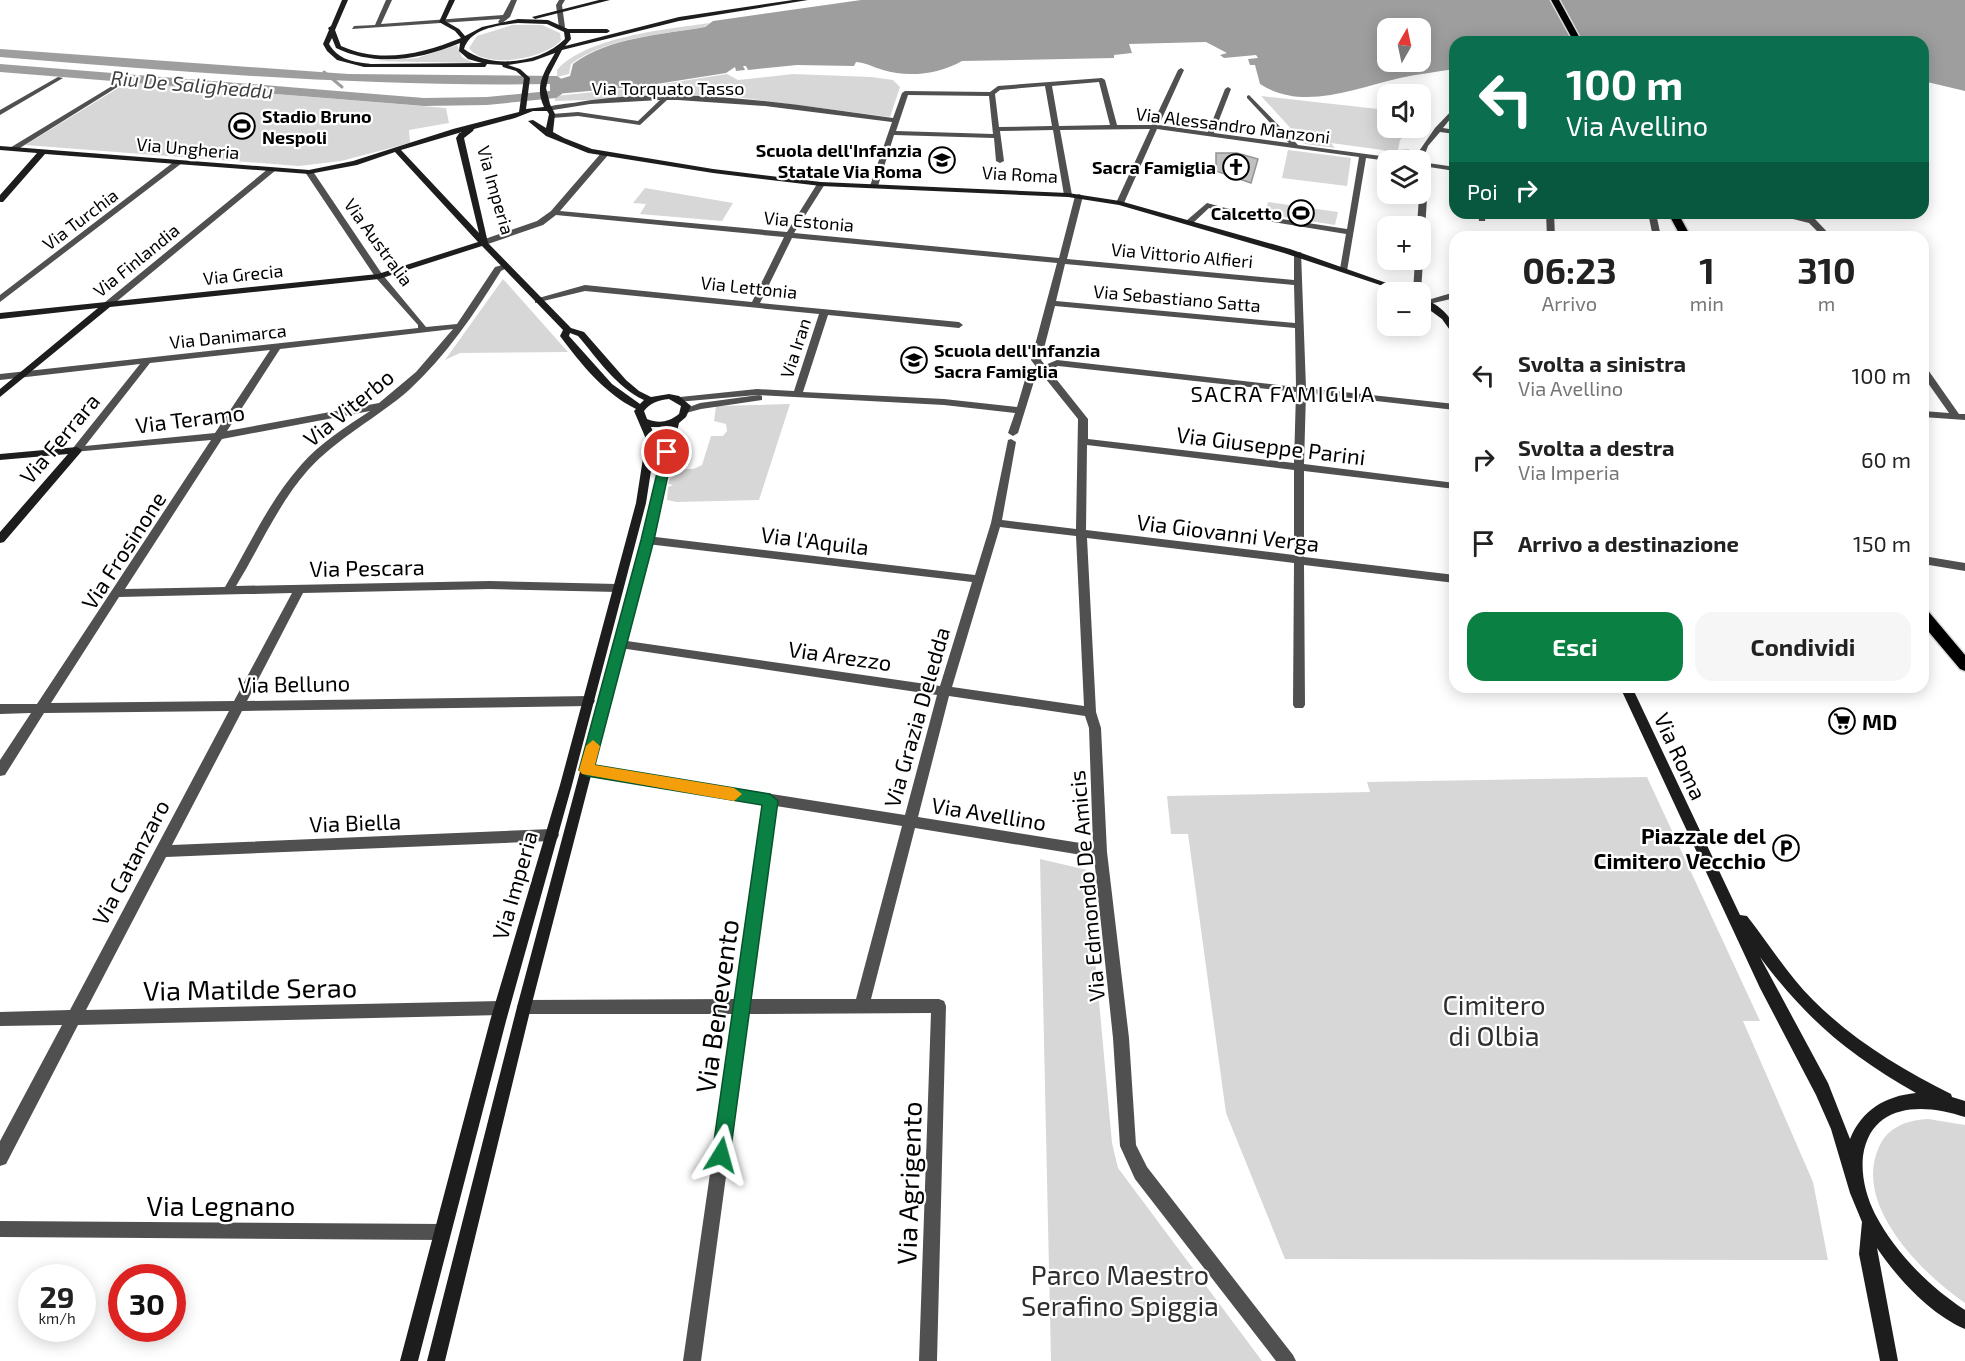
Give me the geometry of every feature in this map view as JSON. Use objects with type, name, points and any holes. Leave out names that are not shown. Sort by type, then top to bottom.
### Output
[{"type":"main road","points":[[1555,0],[1575,36]]},
{"type":"main road","points":[[1929,622],[1965,666]]},
{"type":"street","points":[[345,0],[331,27],[326,44],[335,57],[355,64],[506,67]]},
{"type":"street","points":[[377,26],[389,0]]},
{"type":"street","points":[[442,22],[452,0]]},
{"type":"street","points":[[498,24],[507,17],[513,0]]},
{"type":"street","points":[[549,134],[548,113],[543,97],[543,77],[568,39],[560,12],[562,0]]},
{"type":"street","points":[[331,27],[338,47],[364,56],[413,55],[448,47],[484,28],[498,24],[543,16],[607,0]]},
{"type":"street","points":[[518,21],[548,22],[579,31],[605,32],[805,0]]},
{"type":"street","points":[[573,16],[595,3]]},
{"type":"street","points":[[354,28],[543,16]]},
{"type":"street","points":[[442,22],[465,39]]},
{"type":"street","points":[[481,66],[531,60],[560,49],[647,26]]},
{"type":"street","points":[[448,47],[459,33]]},
{"type":"street","points":[[465,39],[461,50],[465,55],[518,70],[527,78],[525,101],[527,118]]},
{"type":"street","points":[[553,59],[584,44]]},
{"type":"street","points":[[1120,203],[1181,70]]},
{"type":"street","points":[[0,113],[60,78]]},
{"type":"street","points":[[874,186],[905,93],[992,94],[998,88],[1102,80],[1114,126]]},
{"type":"street","points":[[12,149],[123,81]]},
{"type":"street","points":[[1048,84],[1068,195]]},
{"type":"street","points":[[1210,135],[1228,88]]},
{"type":"street","points":[[992,94],[1000,161]]},
{"type":"street","points":[[1249,97],[1294,144],[1294,147]]},
{"type":"street","name":"Via Torquato Tasso","points":[[548,113],[578,114],[640,123],[664,100]]},
{"type":"street","name":"Via Torquato Tasso","points":[[548,113],[599,101],[744,101],[896,121]]},
{"type":"street","points":[[527,118],[532,109],[548,113]]},
{"type":"street","points":[[527,118],[548,113]]},
{"type":"street","points":[[1424,150],[1449,116]]},
{"type":"street","name":"Via Ungheria","points":[[0,148],[309,172],[343,166],[440,137],[527,118]]},
{"type":"street","name":"Via Roma","points":[[527,118],[549,134],[576,147],[605,154],[740,175],[822,184],[1068,195],[1120,203],[1190,221],[1380,282]]},
{"type":"street","name":"Via Imperia","points":[[527,118],[472,130],[460,138],[485,242],[538,301],[568,330],[581,334],[623,382],[636,393],[651,400]]},
{"type":"street","name":"Via Alessandro Manzoni","points":[[892,133],[998,132],[1114,126],[1156,127],[1377,158]]},
{"type":"street","points":[[1437,129],[1449,131]]},
{"type":"street","name":"Via Ungheria","points":[[440,137],[460,138]]},
{"type":"street","points":[[397,150],[485,242],[540,223],[554,213],[605,154]]},
{"type":"street","points":[[0,200],[43,151]]},
{"type":"street","points":[[1344,269],[1348,232],[1362,156]]},
{"type":"street","name":"Via Turchia","points":[[0,299],[178,163]]},
{"type":"street","points":[[1431,166],[1449,168]]},
{"type":"street","name":"Via Finlandia","points":[[0,394],[272,170]]},
{"type":"street","name":"Via Australia","points":[[309,172],[379,276],[422,325],[422,330]]},
{"type":"street","points":[[755,304],[790,234],[822,184]]},
{"type":"street","points":[[1079,196],[1036,360],[1043,369],[1057,363],[1449,405]]},
{"type":"street","points":[[1417,282],[1421,204]]},
{"type":"street","points":[[1190,221],[1207,205],[1248,216],[1348,232]]},
{"type":"street","points":[[461,217],[478,212]]},
{"type":"street","name":"Via Estonia","points":[[554,213],[1061,261]]},
{"type":"street","points":[[1799,219],[1812,222],[1822,231]]},
{"type":"street","name":"Via Grecia","points":[[0,316],[379,276],[485,242]]},
{"type":"street","points":[[1298,254],[1301,389],[1299,705]]},
{"type":"street","name":"Via Vittorio Alfieri","points":[[1061,261],[1299,283]]},
{"type":"street","name":"Via Viterbo","points":[[229,589],[294,480],[312,460],[405,388],[429,364],[459,326],[498,269],[506,266]]},
{"type":"street","name":"Via Lettonia","points":[[538,301],[585,288],[959,325]]},
{"type":"street","points":[[1431,300],[1449,296]]},
{"type":"street","name":"Via Sebastiano Satta","points":[[1051,303],[1300,326]]},
{"type":"street","points":[[1431,307],[1449,323]]},
{"type":"street","name":"Via Iran","points":[[798,394],[824,312]]},
{"type":"street","name":"Via Danimarca","points":[[0,377],[459,326]]},
{"type":"street","name":"Via Imperia","points":[[409,1361],[501,1008],[589,701],[641,503],[650,452],[651,439],[639,414],[641,408],[619,396],[590,366],[564,336],[568,330]]},
{"type":"street","name":"Via Frosinone","points":[[0,771],[276,348]]},
{"type":"street","name":"Via Ferrara","points":[[0,538],[77,450],[147,361]]},
{"type":"street","name":"Via Grazia Deledda","points":[[862,1005],[908,821],[977,579],[996,523],[1019,410],[1032,374],[1043,369]]},
{"type":"street","name":"Via Edmondo De Amicis","points":[[1043,369],[1083,419],[1081,534],[1090,712],[1095,728],[1100,852],[1121,1038],[1128,1146],[1141,1173],[1287,1361]]},
{"type":"street","points":[[1929,376],[1961,416]]},
{"type":"street","points":[[644,421],[661,425],[674,422],[686,410],[700,405],[751,400],[778,393]]},
{"type":"street","points":[[641,408],[651,400],[663,397],[680,400],[715,394],[778,393],[1019,410]]},
{"type":"street","points":[[680,400],[686,410]]},
{"type":"street","name":"Via Teramo","points":[[0,457],[219,436],[382,405]]},
{"type":"street","points":[[1929,414],[1961,416]]},
{"type":"street","name":"Via Imperia","points":[[436,1361],[524,1007],[647,540],[674,422]]},
{"type":"street","name":"Via Giuseppe Parini","points":[[1082,441],[1449,485]]},
{"type":"street","name":"Via Giovanni Verga","points":[[996,523],[1449,578]]},
{"type":"street","name":"Via l'Aquila","points":[[647,540],[977,579]]},
{"type":"street","points":[[1929,561],[1965,567]]},
{"type":"street","name":"Via Pescara","points":[[118,593],[490,585],[617,588]]},
{"type":"street","name":"Via Catanzaro","points":[[0,1158],[236,705],[300,588]]},
{"type":"street","name":"Via Arezzo","points":[[620,644],[1090,712]]},
{"type":"street","name":"Via Roma","points":[[1629,693],[1731,907]]},
{"type":"street","name":"Via Belluno","points":[[0,709],[589,701]]},
{"type":"street","name":"Via Avellino","points":[[587,770],[1100,852]]},
{"type":"street","name":"Via Benevento","points":[[692,1361],[770,801]]},
{"type":"street","name":"Via Biella","points":[[160,851],[552,835]]},
{"type":"street","points":[[1731,907],[1808,1004],[1869,1055],[1911,1083],[1962,1108]]},
{"type":"street","points":[[1731,907],[1765,982],[1822,1089],[1839,1129],[1870,1222],[1891,1255],[1920,1287],[1965,1320]]},
{"type":"street","points":[[524,1007],[862,1005]]},
{"type":"street","name":"Via Agrigento","points":[[862,1005],[939,1006],[928,1361]]},
{"type":"street","name":"Via Matilde Serao","points":[[0,1019],[501,1008]]},
{"type":"street","points":[[1855,1179],[1854,1151],[1862,1128],[1878,1112],[1900,1102],[1928,1101],[1962,1108]]},
{"type":"street","points":[[1870,1222],[1868,1254],[1889,1361]]},
{"type":"street","name":"Via Legnano","points":[[0,1229],[442,1232]]},
{"type":"green space","points":[[710,23],[704,27],[635,38],[601,48],[571,64],[569,74],[557,77],[557,70],[570,59],[607,42],[628,36]]},
{"type":"green space","points":[[512,25],[542,25],[560,33],[561,40],[542,52],[515,59],[488,59],[477,55],[469,48],[477,36]]},
{"type":"green space","points":[[457,45],[462,57],[474,63],[373,61],[417,58]]},
{"type":"green space","points":[[727,74],[738,80],[793,74],[871,77],[893,80],[900,87],[890,117],[728,96],[555,101],[555,96],[644,87]]},
{"type":"green space","name":"Stadio Bruno Nespoli","points":[[128,82],[446,108],[449,123],[409,130],[410,143],[341,161],[299,166],[25,145]]},
{"type":"green space","points":[[1261,96],[1377,109],[1377,138],[1402,138],[1398,150],[1331,143],[1335,148],[1305,144]]},
{"type":"green space","points":[[1288,150],[1351,158],[1347,186],[1282,178]]},
{"type":"green space","points":[[645,188],[733,203],[722,221],[640,214],[646,204],[633,203]]},
{"type":"green space","name":"Calcetto","points":[[1268,202],[1338,212],[1335,225],[1265,214]]},
{"type":"green space","points":[[503,279],[568,352],[460,353],[445,360]]},
{"type":"green space","points":[[790,404],[759,500],[677,502],[667,500],[668,487],[673,485],[668,484],[670,478],[675,476],[671,474],[672,469],[693,469],[702,465],[711,436],[723,436],[727,431],[726,424],[714,421],[716,406]]},
{"type":"green space","name":"Cimitero di Olbia","points":[[1647,777],[1760,1021],[1743,1021],[1813,1182],[1828,1260],[1285,1259],[1226,1113],[1188,834],[1171,834],[1167,796],[1370,792],[1367,782]]},
{"type":"green space","name":"Parco Maestro Serafino Spiggia","points":[[1040,859],[1087,870],[1112,1143],[1118,1168],[1262,1361],[1051,1361]]},
{"type":"green space","points":[[1928,1119],[1965,1125],[1965,1303],[1930,1275],[1912,1256],[1896,1236],[1883,1214],[1875,1192],[1873,1169],[1883,1140],[1899,1126]]},
{"type":"shaded area","points":[[861,0],[1965,0],[1965,91],[1929,82],[1929,36],[1449,36],[1449,70],[1407,77],[1347,92],[1311,97],[1277,92],[1260,84],[1255,65],[1250,65],[1248,59],[1258,58],[1256,55],[1224,58],[1220,55],[1227,53],[1206,42],[1129,44],[1132,53],[1114,55],[1114,58],[962,61],[934,72],[913,74],[883,70],[856,62],[854,66],[797,65],[748,70],[746,66],[743,66],[745,70],[736,71],[735,67],[726,73],[644,86],[556,94],[557,80],[570,76],[573,64],[587,55],[619,43],[705,27],[713,21]]},
{"type":"building","name":"Sacra Famiglia","points":[[1216,153],[1237,153],[1258,159],[1251,183],[1216,171]]},
{"type":"waterway","name":"Riu De Saligheddu","points":[[0,53],[208,70],[348,78],[557,80],[556,94],[487,101],[424,102],[0,68]]},
{"type":"waterway","name":"Riu De Saligheddu","points":[[324,72],[342,87]]},
{"type":"slow traffic","points":[[593,746],[587,770],[734,794]]},
{"type":"place","name":"Stadio Bruno Nespoli","points":[[242,126]]},
{"type":"place","name":"Scuola dell'Infanzia Statale Via Roma","points":[[942,160]]},
{"type":"place","name":"Sacra Famiglia","points":[[1236,167]]},
{"type":"place","name":"Calcetto","points":[[1301,213]]},
{"type":"place","name":"Scuola dell'Infanzia Sacra Famiglia","points":[[914,360]]},
{"type":"place","name":"MD","points":[[1842,721]]},
{"type":"place","name":"Piazzale del Cimitero Vecchio","points":[[1786,848]]},
{"type":"district","name":"SACRA FAMIGLIA","points":[[1283,393]]},
{"type":"route","points":[[667,452],[647,540],[587,770],[770,801],[721,1155]]}]
